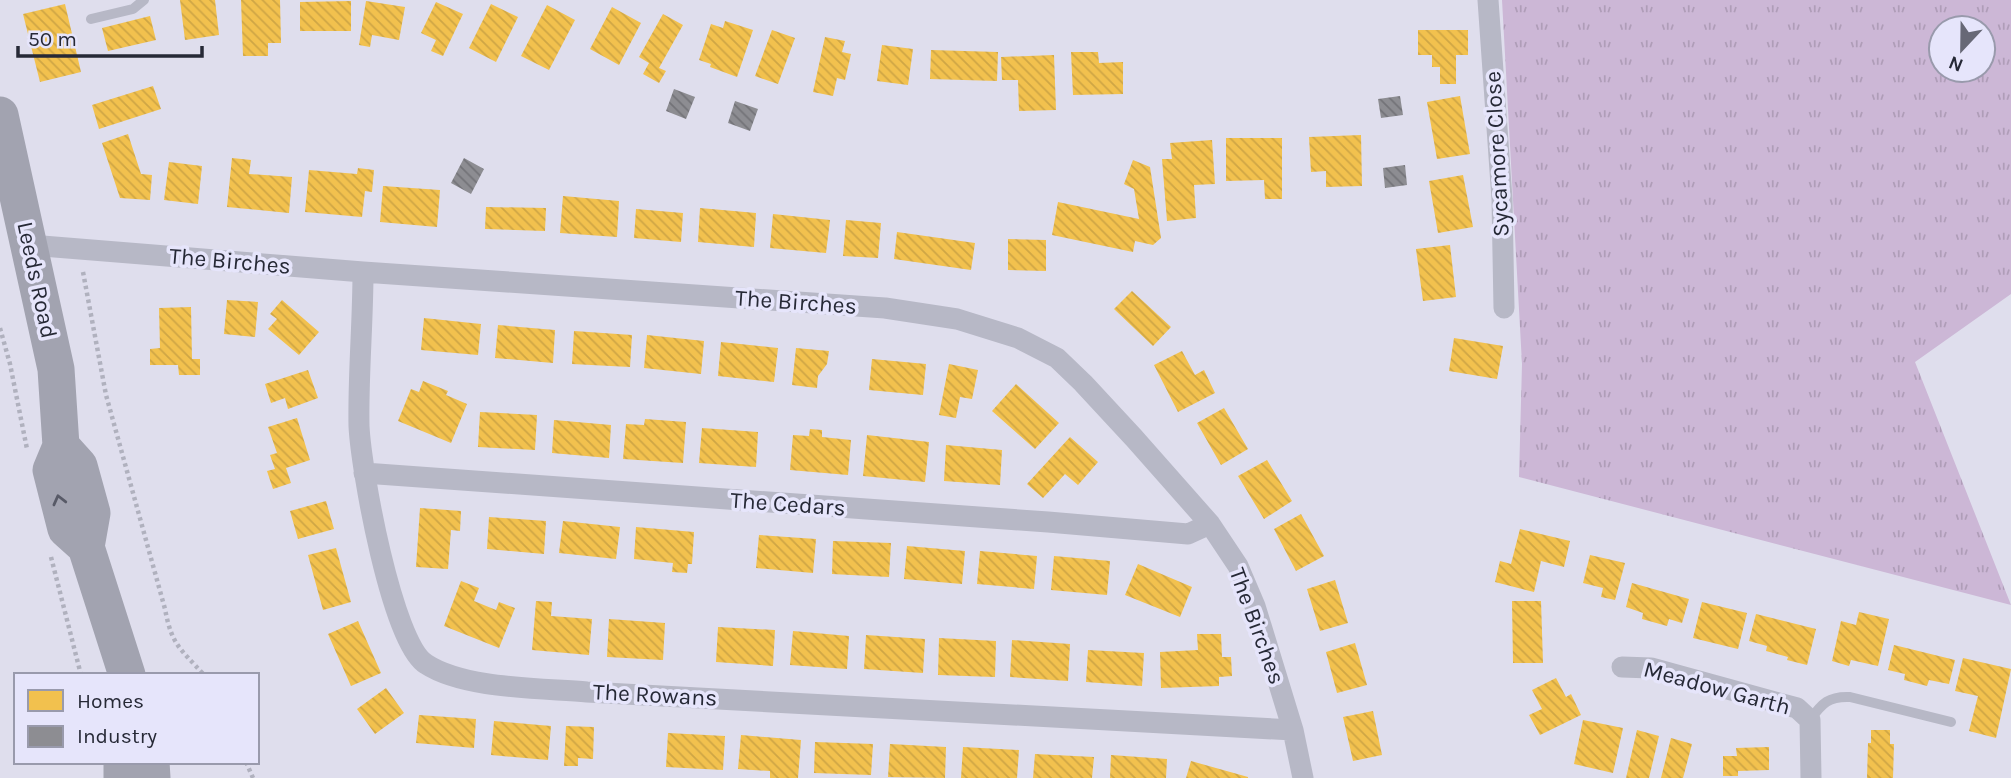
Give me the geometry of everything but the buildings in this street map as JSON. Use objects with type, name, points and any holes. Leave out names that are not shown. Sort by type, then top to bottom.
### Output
[{"type":"highway","name":"Leeds Road","points":[[0,115],[56,369],[61,446],[51,470],[66,528],[86,547],[126,673]]},
{"type":"street","name":"Sycamore Close","points":[[1488,0],[1502,199],[1504,308]]},
{"type":"street","name":"The Birches","points":[[30,245],[363,272],[885,308],[957,319],[1018,338],[1056,358],[1083,383],[1210,524],[1238,566],[1255,606],[1293,730],[1303,778]]},
{"type":"street","name":"The Rowans","points":[[363,272],[359,426],[364,472],[376,533],[398,612],[411,646],[423,663],[449,676],[587,692],[1293,730]]},
{"type":"street","name":"The Cedars","points":[[364,472],[1048,522],[1158,533],[1188,534],[1210,524]]},
{"type":"street","name":"Meadow Garth","points":[[1622,667],[1651,668],[1766,698],[1797,708],[1810,720]]},
{"type":"street","points":[[1810,720],[1811,778]]},
{"type":"lane","points":[[91,19],[133,9],[144,0]]},
{"type":"lane","points":[[1810,720],[1821,704],[1834,697],[1850,697],[1951,722]]},
{"type":"path","points":[[79,249],[89,315],[106,395],[170,635],[202,673]]},
{"type":"green space","points":[[1502,0],[2011,0],[2011,294],[1915,362],[2011,605],[1519,477],[1522,364]]}]
